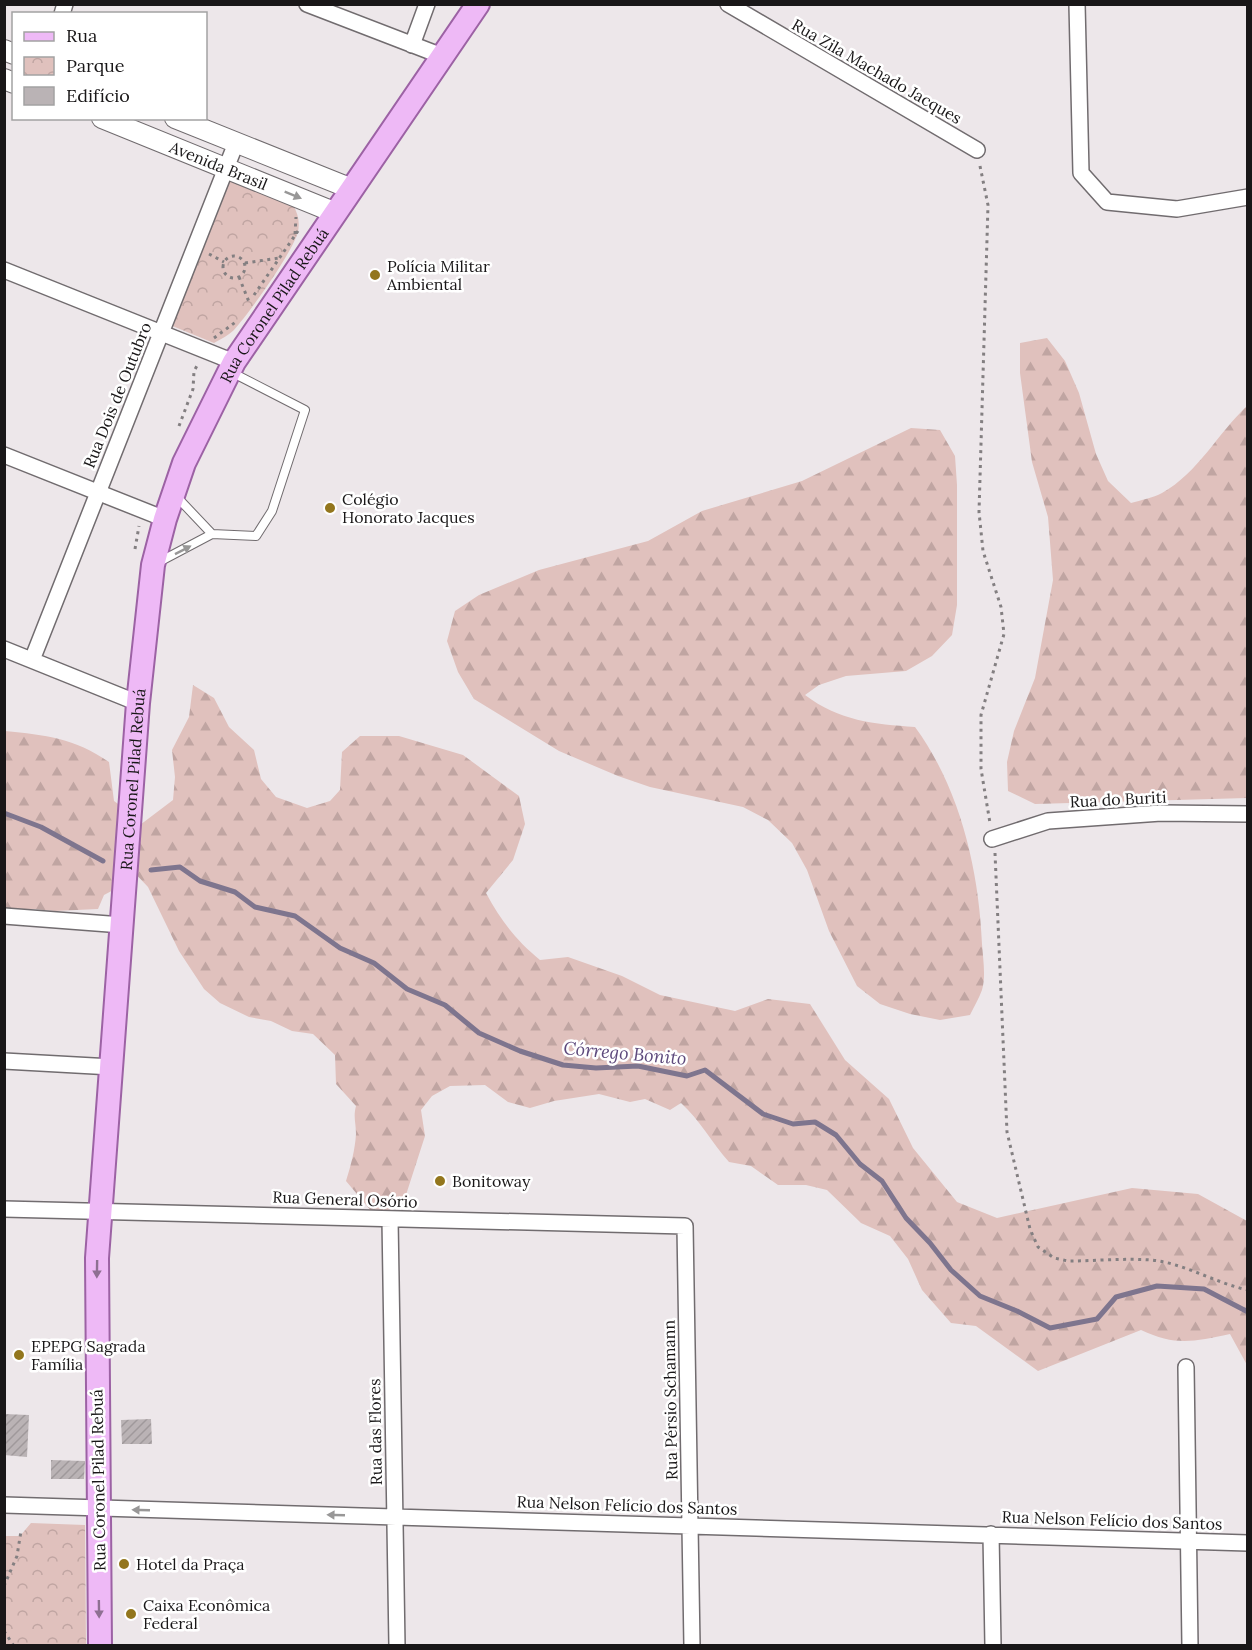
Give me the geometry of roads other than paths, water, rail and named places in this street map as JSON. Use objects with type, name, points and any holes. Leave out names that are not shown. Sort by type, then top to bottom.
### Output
[{"type":"main road","name":"Rua Coronel Pilad Rebuá","points":[[100,1646],[97,1316],[101,1211],[138,702],[153,565],[165,519],[189,453],[232,367],[477,4]]},
{"type":"street","points":[[307,4],[442,56]]},
{"type":"street","points":[[412,45],[427,4]]},
{"type":"street","name":"Rua Zila Machado Jacques","points":[[728,4],[977,150]]},
{"type":"street","points":[[1077,4],[1081,173],[1107,202],[1177,209],[1248,197]]},
{"type":"street","name":"Avenida Brasil","points":[[107,120],[336,213]]},
{"type":"street","name":"Avenida Brasil","points":[[180,120],[352,189]]},
{"type":"street","name":"Rua Dois de Outubro","points":[[32,660],[236,143]]},
{"type":"street","points":[[4,270],[161,333],[232,367]]},
{"type":"street","points":[[4,455],[165,519]]},
{"type":"street","points":[[4,649],[138,702]]},
{"type":"street","name":"Rua do Buriti","points":[[993,839],[1048,821],[1161,813],[1248,814]]},
{"type":"street","points":[[4,916],[122,925]]},
{"type":"street","points":[[4,1061],[112,1067]]},
{"type":"street","name":"Rua General Osório","points":[[4,1209],[684,1226]]},
{"type":"street","name":"Rua das Flores","points":[[390,1219],[397,1646]]},
{"type":"street","name":"Rua Pérsio Schamann","points":[[684,1226],[692,1646]]},
{"type":"street","points":[[1186,1367],[1190,1646]]},
{"type":"street","name":"Rua Nelson Felício dos Santos","points":[[4,1505],[1248,1543]]},
{"type":"street","points":[[991,1534],[993,1646]]},
{"type":"lane","points":[[153,565],[212,534],[256,537],[272,512],[289,452],[305,410],[232,367]]},
{"type":"lane","points":[[174,493],[212,534]]},
{"type":"waterway","points":[[4,813],[41,827],[103,861]]},
{"type":"waterway","name":"Córrego Bonito","points":[[151,870],[180,867],[200,881],[235,892],[255,907],[295,916],[340,948],[374,963],[407,989],[445,1005],[479,1033],[520,1051],[563,1065],[596,1068],[638,1066],[687,1076],[705,1070],[763,1114],[793,1124],[815,1122],[836,1135],[860,1164],[882,1181],[906,1218],[951,1270],[980,1296],[1050,1328],[1097,1319],[1116,1297],[1157,1286],[1204,1289],[1248,1312]]},
{"type":"place","name":"Polícia Militar Ambiental","points":[[375,275]]},
{"type":"place","name":"Colégio Honorato Jacques","points":[[330,508]]},
{"type":"place","name":"Bonitoway","points":[[440,1181]]},
{"type":"place","name":"EPEPG Sagrada Família","points":[[19,1355]]},
{"type":"place","name":"Hotel da Praça","points":[[124,1564]]},
{"type":"place","name":"Caixa Econômica Federal","points":[[131,1614]]}]
